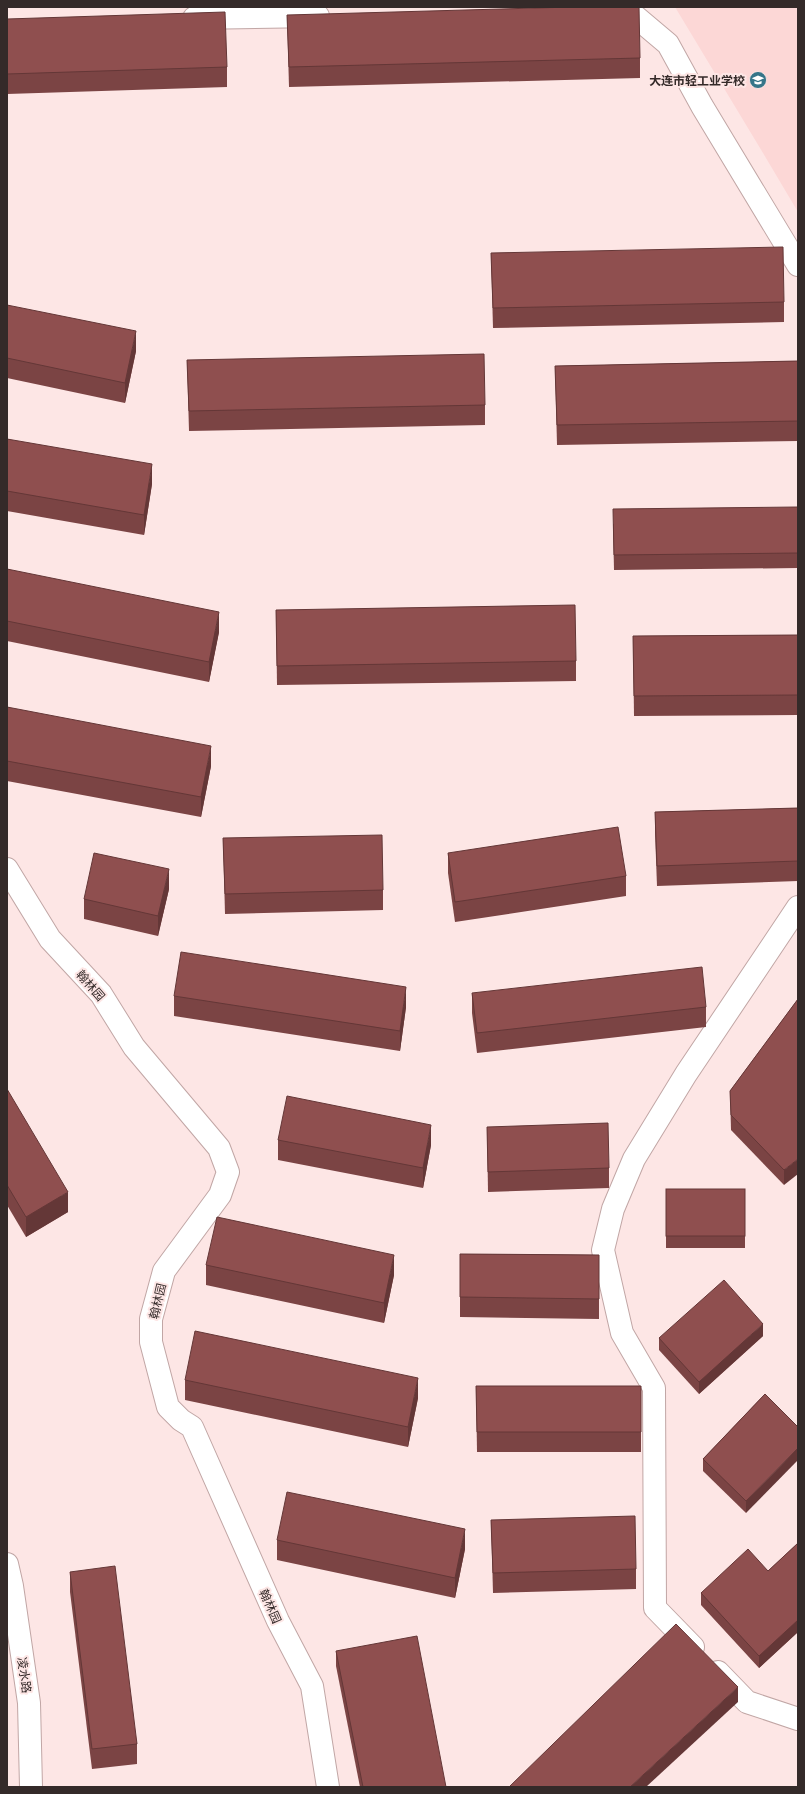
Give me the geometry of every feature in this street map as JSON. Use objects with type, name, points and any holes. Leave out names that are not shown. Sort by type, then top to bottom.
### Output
[{"type":"street","points":[[589,14],[636,17],[668,44],[702,106],[798,265]]},
{"type":"street","points":[[174,18],[342,16]]},
{"type":"street","name":"翰林园","points":[[7,869],[50,939],[101,994],[134,1047],[219,1148],[228,1172],[220,1195],[164,1271],[151,1319],[151,1342],[168,1407],[181,1420],[192,1427],[278,1621],[312,1686],[328,1787]]},
{"type":"street","points":[[798,907],[686,1074],[634,1159],[613,1209],[603,1250],[622,1333],[654,1388],[655,1608],[747,1702],[798,1718]]},
{"type":"street","name":"凌水路","points":[[7,1564],[12,1586],[29,1703],[31,1787]]},
{"type":"shaded area","name":"大连市轻工业学校","points":[[675,7],[798,7],[798,212],[763,153]]},
{"type":"building","points":[[572,7],[639,7],[640,58],[289,67],[287,15]]},
{"type":"building","points":[[225,12],[227,67],[7,74],[7,19]]},
{"type":"building","points":[[783,247],[784,302],[493,308],[491,253]]},
{"type":"building","points":[[7,305],[136,331],[125,383],[7,358]]},
{"type":"building","points":[[484,354],[485,405],[189,411],[187,360]]},
{"type":"building","points":[[798,361],[798,421],[557,425],[555,366]]},
{"type":"building","points":[[7,439],[152,464],[144,515],[7,491]]},
{"type":"building","points":[[798,507],[798,553],[614,555],[613,509]]},
{"type":"building","points":[[7,569],[219,612],[209,662],[7,621]]},
{"type":"building","points":[[575,605],[576,661],[277,666],[276,610]]},
{"type":"building","points":[[798,635],[798,695],[634,696],[633,636]]},
{"type":"building","points":[[7,707],[211,746],[201,797],[7,761]]},
{"type":"building","points":[[798,808],[798,861],[657,866],[655,812]]},
{"type":"building","points":[[618,827],[626,876],[455,902],[448,853]]},
{"type":"building","points":[[382,835],[383,890],[225,894],[223,838]]},
{"type":"building","points":[[94,853],[169,869],[158,916],[84,899]]},
{"type":"building","points":[[181,952],[406,987],[400,1031],[174,996]]},
{"type":"building","points":[[702,967],[706,1007],[477,1033],[472,993]]},
{"type":"building","points":[[798,999],[798,1159],[784,1170],[731,1115],[730,1091]]},
{"type":"building","points":[[7,1089],[68,1192],[26,1217],[7,1185]]},
{"type":"building","points":[[287,1096],[431,1125],[423,1168],[278,1140]]},
{"type":"building","points":[[608,1123],[609,1168],[488,1172],[487,1127]]},
{"type":"building","points":[[666,1189],[745,1189],[745,1236],[666,1236]]},
{"type":"building","points":[[217,1217],[394,1255],[384,1303],[206,1265]]},
{"type":"building","points":[[460,1254],[599,1255],[599,1299],[460,1297]]},
{"type":"building","points":[[724,1280],[763,1324],[699,1382],[659,1338]]},
{"type":"building","points":[[195,1331],[418,1378],[408,1427],[185,1380]]},
{"type":"building","points":[[476,1386],[641,1386],[641,1432],[477,1432]]},
{"type":"building","points":[[765,1394],[798,1427],[798,1448],[746,1501],[703,1459]]},
{"type":"building","points":[[287,1492],[465,1529],[455,1578],[277,1540]]},
{"type":"building","points":[[635,1516],[636,1569],[493,1573],[491,1520]]},
{"type":"building","points":[[798,1543],[798,1620],[759,1656],[701,1593],[748,1549],[768,1571]]},
{"type":"building","points":[[115,1566],[137,1744],[92,1749],[70,1572]]},
{"type":"building","points":[[676,1624],[738,1687],[630,1787],[509,1787]]},
{"type":"building","points":[[417,1636],[446,1787],[363,1787],[336,1651]]},
{"type":"place","name":"大连市轻工业学校","points":[[758,80]]}]
